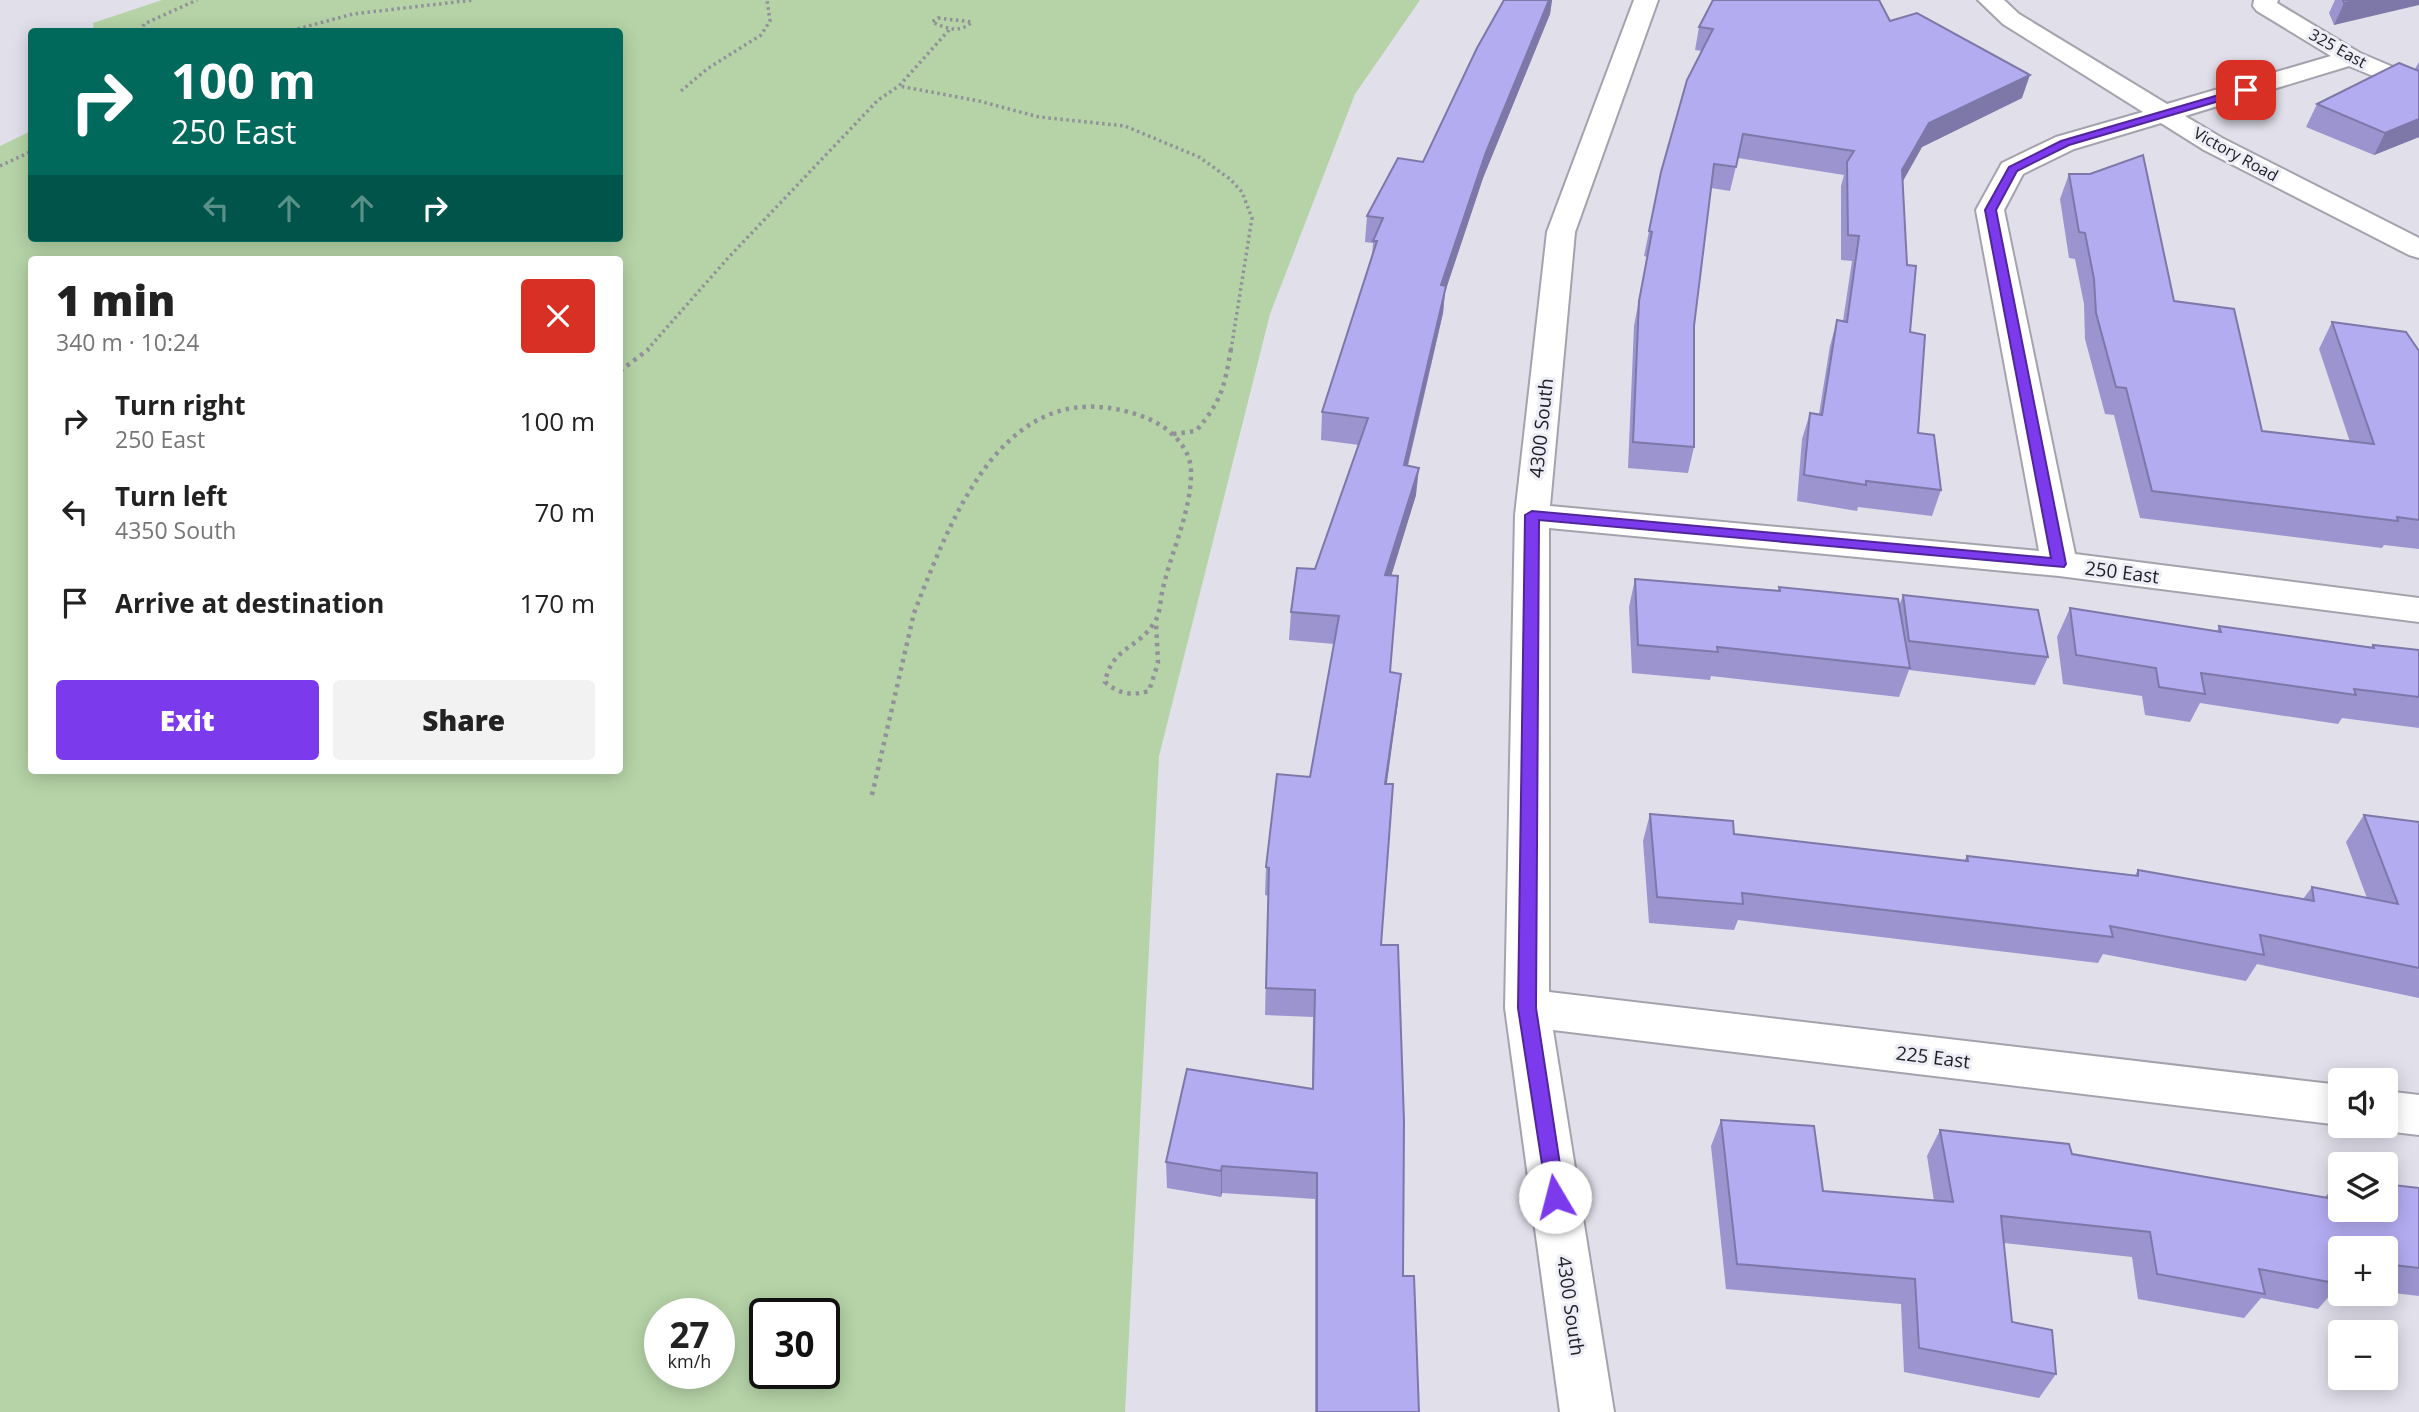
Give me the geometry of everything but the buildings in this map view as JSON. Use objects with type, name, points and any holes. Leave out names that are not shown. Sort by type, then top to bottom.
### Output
[{"type":"street","name":"4300 South","points":[[1587,1412],[1527,1008],[1532,515],[1561,232],[1646,0]]},
{"type":"street","name":"Victory Road","points":[[1990,0],[2011,19],[2213,144],[2419,249]]},
{"type":"street","name":"325 East","points":[[2266,0],[2265,6],[2351,58],[2419,87]]},
{"type":"street","points":[[2059,564],[1990,210],[2012,169],[2065,143],[2351,58]]},
{"type":"street","name":"250 East","points":[[1532,515],[2059,564],[2419,610]]},
{"type":"street","name":"225 East","points":[[1527,1008],[2328,1104]]},
{"type":"street","points":[[2398,1113],[2419,1115]]},
{"type":"path","points":[[142,28],[144,24],[197,0]]},
{"type":"path","points":[[302,28],[353,15],[473,0]]},
{"type":"path","points":[[681,91],[707,69],[761,35],[770,20],[767,0]]},
{"type":"path","points":[[623,369],[651,347],[728,258],[878,100],[899,86],[948,30],[968,26],[972,22],[938,18],[933,22],[948,30]]},
{"type":"path","points":[[899,86],[979,101],[1039,117],[1125,127],[1199,157],[1242,192],[1252,218],[1246,269],[1224,389],[1217,406],[1196,431],[1172,434]]},
{"type":"path","points":[[0,166],[28,153]]},
{"type":"path","points":[[872,795],[914,613],[952,522],[990,458],[1016,433],[1050,415],[1068,410],[1107,407],[1134,412],[1172,434],[1182,444],[1191,468],[1182,521],[1156,622],[1154,641],[1159,650],[1160,665],[1156,680],[1149,691],[1133,696],[1117,693],[1105,682],[1106,671],[1112,660],[1156,622]]},
{"type":"green space","points":[[162,0],[1420,0],[1355,94],[1270,314],[1159,756],[1125,1412],[0,1412],[0,146],[28,132],[28,242],[623,242],[623,28],[94,28],[93,23]]},
{"type":"route","points":[[1555,1197],[1527,1008],[1532,515],[2059,564],[1990,210],[2012,169],[2065,143],[2246,90]]}]
